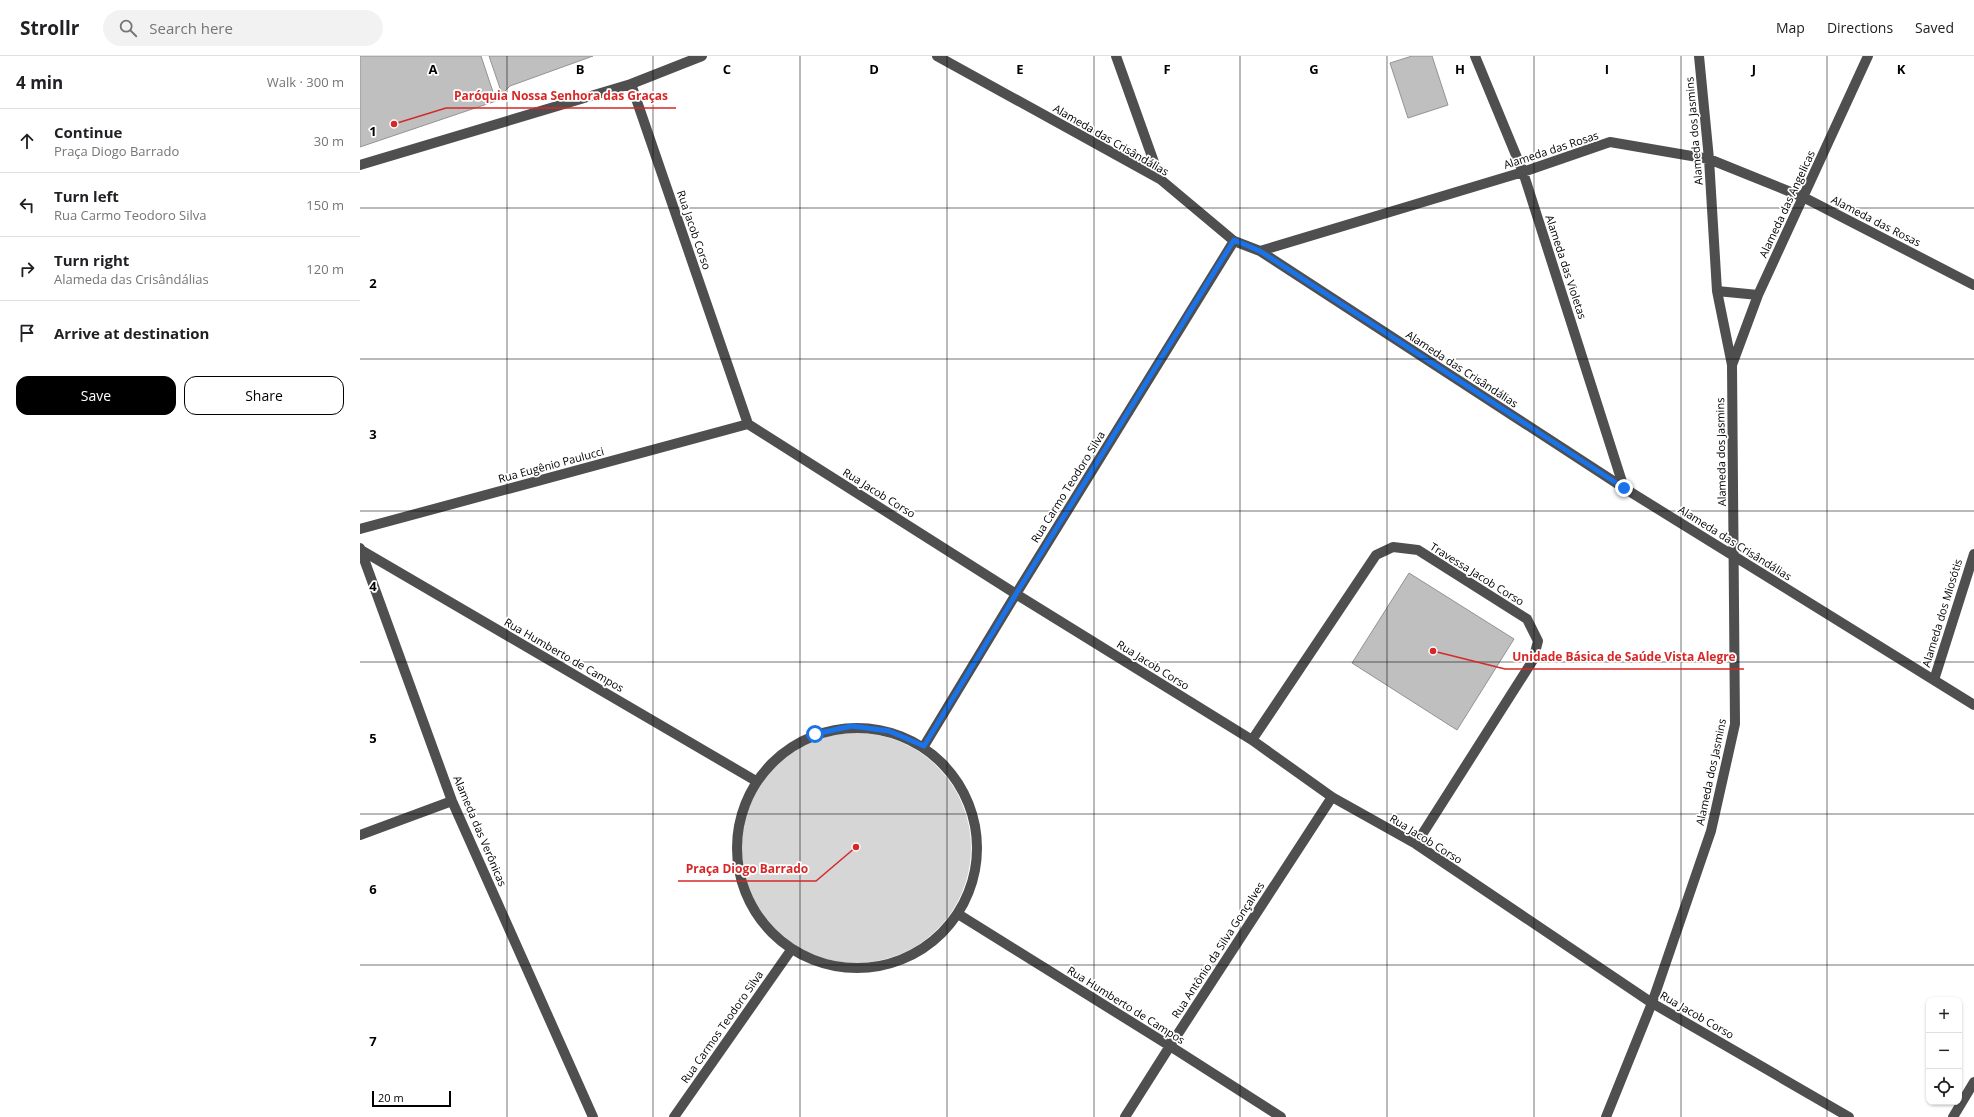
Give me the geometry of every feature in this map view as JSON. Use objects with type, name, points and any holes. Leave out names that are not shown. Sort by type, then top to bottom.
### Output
[{"type":"street","points":[[360,165],[631,84],[702,56]]},
{"type":"street","name":"Alameda das Crisândálias","points":[[937,56],[1160,179],[1234,240],[1260,251],[1624,488],[1974,706]]},
{"type":"street","points":[[1116,56],[1160,179]]},
{"type":"street","name":"Alameda das Violetas","points":[[1475,56],[1523,172],[1624,488]]},
{"type":"street","name":"Alameda dos Jasmins","points":[[1606,1117],[1652,1003],[1711,831],[1735,724],[1732,365],[1717,292],[1709,159],[1699,56]]},
{"type":"street","name":"Alameda das Angelicas","points":[[1732,365],[1758,295],[1868,56]]},
{"type":"street","name":"Rua Jacob Corso","points":[[631,84],[748,424],[1016,594],[1252,740],[1332,797],[1416,844],[1652,1003],[1849,1117]]},
{"type":"street","name":"Alameda das Rosas","points":[[1260,251],[1523,172],[1610,142],[1709,159],[1803,197],[1974,285]]},
{"type":"street","name":"Rua Carmo Teodoro Silva","points":[[924,746],[1234,240]]},
{"type":"street","points":[[1717,292],[1758,295]]},
{"type":"street","name":"Rua Eugênio Paulucci","points":[[360,529],[748,424]]},
{"type":"street","name":"Travessa Jacob Corso","points":[[1252,740],[1376,555],[1393,547],[1418,550],[1527,619],[1538,641],[1533,660],[1416,844]]},
{"type":"street","name":"Rua Humberto de Campos","points":[[360,549],[756,781]]},
{"type":"street","name":"Alameda das Verônicas","points":[[360,549],[452,801],[593,1117]]},
{"type":"street","name":"Alameda dos Miosótis","points":[[1934,680],[1974,554]]},
{"type":"street","points":[[852,726],[889,731],[924,746],[952,772],[970,805],[975,827],[978,842],[974,880],[958,914],[933,942],[900,961],[863,969],[825,965],[791,950],[762,924],[758,918],[744,891],[736,854],[740,816],[756,781],[781,753],[815,734],[852,726]]},
{"type":"street","name":"Rua Antônio da Silva Gonçalves","points":[[1125,1117],[1332,797]]},
{"type":"street","points":[[360,834],[452,801]]},
{"type":"street","name":"Rua Humberto de Campos","points":[[958,914],[1281,1117]]},
{"type":"street","name":"Rua Carmos Teodoro Silva","points":[[674,1117],[791,950]]},
{"type":"street","points":[[1953,1117],[1974,1082]]},
{"type":"shaded area","points":[[845,733],[867,733],[889,738],[910,746],[929,759],[945,775],[958,794],[966,815],[971,837],[969,870],[958,902],[945,921],[929,937],[910,950],[889,958],[867,963],[845,963],[823,958],[802,950],[783,937],[767,921],[754,902],[746,881],[741,859],[741,837],[746,815],[754,794],[767,775],[783,759],[802,746],[823,738]]},
{"type":"building","points":[[360,56],[481,56],[496,101],[360,147]]},
{"type":"building","points":[[489,56],[593,56],[510,86],[502,94]]},
{"type":"building","points":[[1412,56],[1432,56],[1448,105],[1408,118],[1390,63]]},
{"type":"building","points":[[1409,573],[1514,639],[1457,730],[1352,663]]},
{"type":"place","name":"Paróquia Nossa Senhora das Graças","points":[[394,124]]},
{"type":"place","name":"Unidade Básica de Saúde Vista Alegre","points":[[1433,651]]},
{"type":"place","name":"Praça Diogo Barrado","points":[[856,847]]},
{"type":"route","points":[[815,734],[852,726],[889,731],[924,746],[1234,240],[1260,251],[1624,488]]}]
